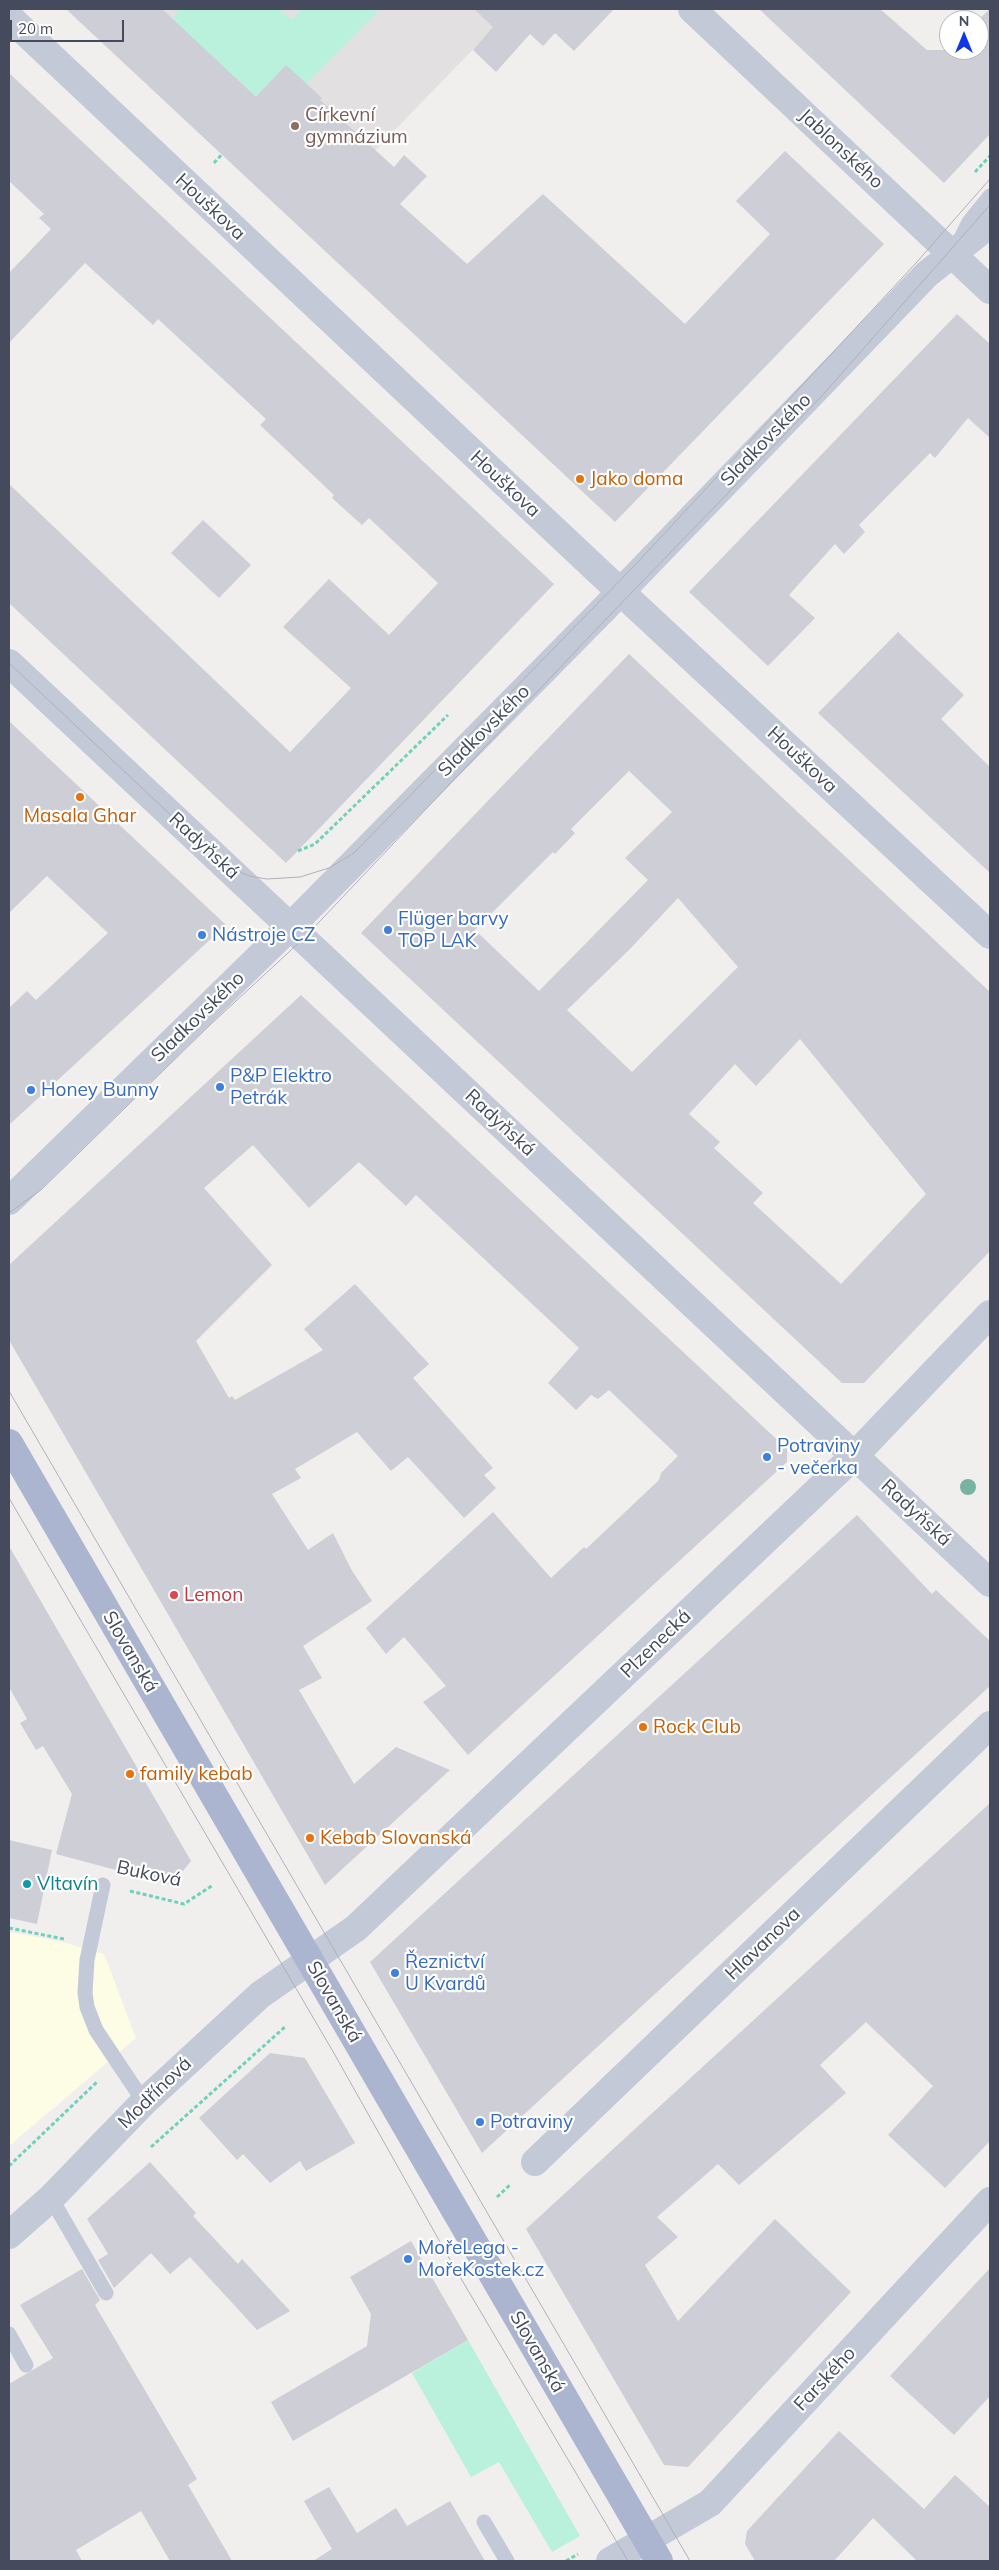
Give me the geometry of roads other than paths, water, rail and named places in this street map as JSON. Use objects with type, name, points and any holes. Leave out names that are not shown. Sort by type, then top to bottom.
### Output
[{"type":"main road","name":"Slovanská","points":[[9,1443],[653,2550]]},
{"type":"street","name":"Jablonského","points":[[692,9],[990,290]]},
{"type":"street","name":"Houškova","points":[[17,19],[621,591],[990,935]]},
{"type":"street","name":"Sladkovského","points":[[9,1201],[290,927],[621,591],[927,274],[990,224]]},
{"type":"street","name":"Radyňská","points":[[9,663],[990,1583]]},
{"type":"street","name":"Plzenecká","points":[[309,1960],[356,1928],[854,1456],[990,1314]]},
{"type":"street","name":"Hlavanova","points":[[535,2162],[990,1725]]},
{"type":"street","name":"Modřínová","points":[[9,2235],[51,2198],[144,2102],[260,1995],[309,1960]]},
{"type":"street","name":"Farského","points":[[610,2561],[653,2550],[670,2528],[710,2503],[990,2201]]},
{"type":"lane","name":"Sladkovského","points":[[952,254],[969,222],[990,196]]},
{"type":"lane","name":"Buková","points":[[103,1885],[89,1945],[85,1976],[88,2007],[96,2030],[144,2102]]},
{"type":"lane","points":[[51,2198],[106,2293]]},
{"type":"lane","points":[[9,2334],[26,2365]]},
{"type":"lane","points":[[484,2522],[508,2561]]},
{"type":"tram line","points":[[9,663],[192,835],[231,868],[249,876],[267,879],[300,877],[329,868],[354,853],[635,565],[916,263],[990,179]]},
{"type":"tram line","points":[[9,1213],[41,1190],[210,1025],[303,939],[608,617],[820,398],[990,205]]},
{"type":"tram line","points":[[9,1391],[690,2561]]},
{"type":"tram line","points":[[9,1498],[335,2055],[453,2265],[628,2561]]},
{"type":"place","name":"Církevní gymnázium","points":[[295,126]]},
{"type":"place","name":"Jako doma","points":[[580,479]]},
{"type":"place","name":"Masala Ghar","points":[[80,797]]},
{"type":"place","name":"Flüger barvy TOP LAK","points":[[388,930]]},
{"type":"place","name":"Nástroje CZ","points":[[202,935]]},
{"type":"place","name":"P&P Elektro Petrák","points":[[220,1087]]},
{"type":"place","name":"Honey Bunny","points":[[31,1090]]},
{"type":"place","name":"Potraviny - večerka","points":[[767,1457]]},
{"type":"place","name":"Lemon","points":[[174,1595]]},
{"type":"place","name":"Rock Club","points":[[643,1727]]},
{"type":"place","name":"family kebab","points":[[130,1774]]},
{"type":"place","name":"Kebab Slovanská","points":[[310,1838]]},
{"type":"place","name":"Vltavín","points":[[27,1884]]},
{"type":"place","name":"Řeznictví U Kvardů","points":[[395,1973]]},
{"type":"place","name":"Potraviny","points":[[480,2122]]},
{"type":"place","name":"MořeLega - MořeKostek.cz","points":[[408,2259]]}]
